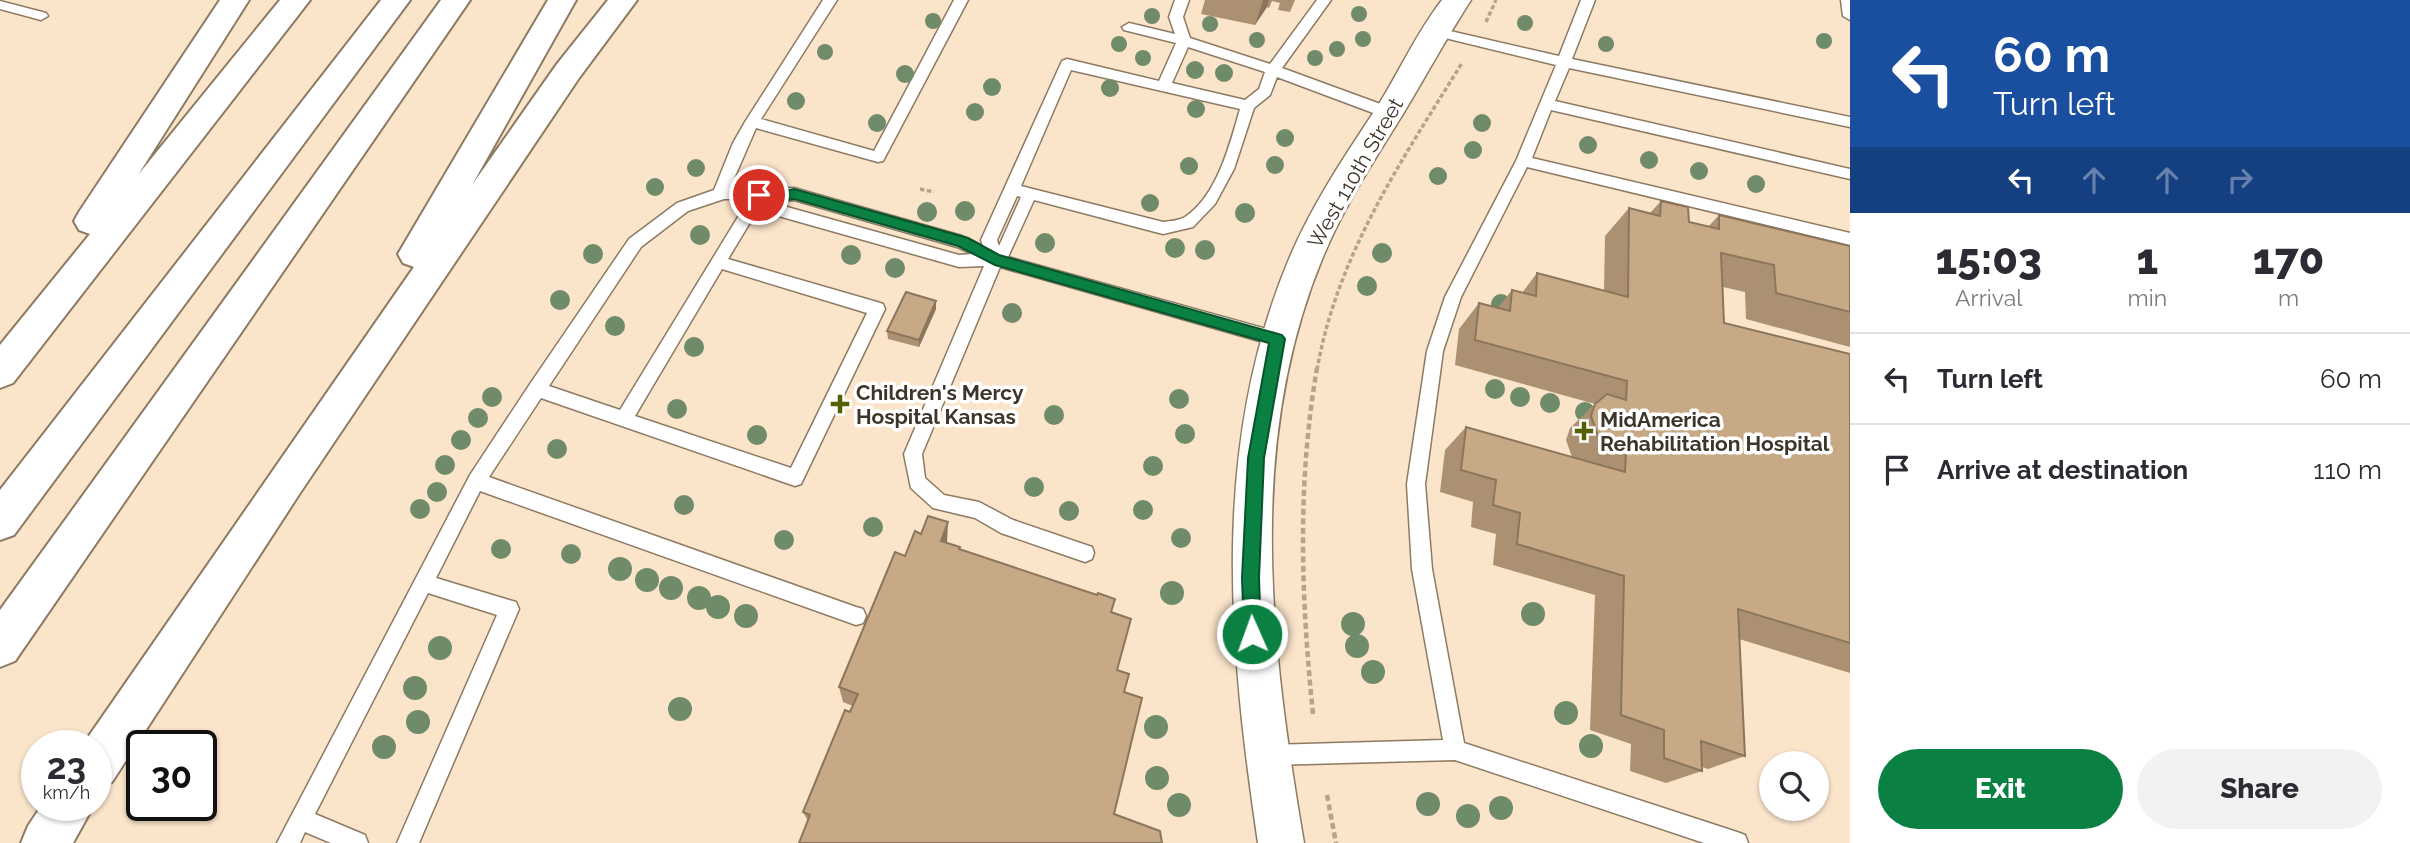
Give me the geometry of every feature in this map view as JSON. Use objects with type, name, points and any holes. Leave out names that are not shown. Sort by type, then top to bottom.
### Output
[{"type":"highway","points":[[0,359],[235,0]]},
{"type":"highway","points":[[0,372],[296,0]]},
{"type":"highway","points":[[0,522],[396,0]]},
{"type":"highway","points":[[0,646],[456,0]]},
{"type":"highway","points":[[286,481],[562,0]]},
{"type":"highway","points":[[112,742],[286,481],[568,71],[623,0]]},
{"type":"highway","points":[[45,843],[60,821]]},
{"type":"street","name":"West 110th Street","points":[[1281,843],[1266,755],[1252,634],[1252,518],[1258,447],[1277,339],[1305,260],[1327,214],[1448,10]]},
{"type":"lane","points":[[720,193],[740,143],[830,0]]},
{"type":"lane","points":[[752,122],[878,157],[961,0]]},
{"type":"lane","points":[[1163,87],[1184,41],[1176,17],[1182,0]]},
{"type":"lane","points":[[1012,188],[1163,228],[1189,222],[1203,209],[1234,155],[1248,106],[1265,92],[1273,70],[1324,0]]},
{"type":"lane","points":[[1455,750],[1422,569],[1416,484],[1435,351],[1453,297],[1522,162],[1588,0]]},
{"type":"lane","points":[[1848,0],[1850,16]]},
{"type":"lane","points":[[0,5],[41,16]]},
{"type":"lane","points":[[1448,10],[1564,62],[1850,122]]},
{"type":"lane","points":[[1129,27],[1184,41],[1273,70],[1389,113]]},
{"type":"lane","points":[[995,259],[989,240],[1067,64],[1248,106]]},
{"type":"lane","points":[[1546,104],[1850,174]]},
{"type":"lane","points":[[1522,162],[1850,239]]},
{"type":"lane","points":[[288,843],[476,481],[635,243],[660,220],[679,208],[720,193],[765,197],[782,211],[959,261],[995,259],[1277,339]]},
{"type":"lane","points":[[1030,193],[1006,249],[995,259],[913,454],[917,482],[939,502],[979,510],[1008,527],[1086,553]]},
{"type":"lane","points":[[624,419],[718,262],[765,197]]},
{"type":"lane","points":[[536,389],[795,478],[877,309],[718,262]]},
{"type":"lane","points":[[476,481],[856,616]]},
{"type":"lane","points":[[408,843],[509,608],[423,583]]},
{"type":"lane","points":[[1266,755],[1455,750],[1737,843]]},
{"type":"lane","points":[[301,819],[356,843]]},
{"type":"path","points":[[1485,24],[1496,0]]},
{"type":"path","points":[[1313,714],[1303,635],[1299,572],[1301,480],[1310,403],[1325,330],[1346,267],[1366,224],[1468,53]]},
{"type":"path","points":[[920,189],[934,192]]},
{"type":"path","points":[[1327,795],[1336,843]]},
{"type":"building","points":[[1661,201],[1688,207],[1689,222],[1719,229],[1719,215],[1850,246],[1850,312],[1776,293],[1774,265],[1721,253],[1724,323],[1850,354],[1850,643],[1738,609],[1745,756],[1701,741],[1702,771],[1664,758],[1664,730],[1621,715],[1624,576],[1517,544],[1520,513],[1493,505],[1496,480],[1461,470],[1466,427],[1625,472],[1626,452],[1606,447],[1600,441],[1591,416],[1595,404],[1607,394],[1626,400],[1627,381],[1475,340],[1479,303],[1510,311],[1512,290],[1536,296],[1537,273],[1628,297],[1629,208],[1660,216]]},
{"type":"building","points":[[906,292],[936,301],[919,340],[887,331]]},
{"type":"building","points":[[928,516],[948,522],[941,541],[1115,599],[1111,612],[1131,619],[1117,670],[1129,674],[1124,692],[1142,698],[1114,814],[1160,831],[1162,843],[799,843],[810,815],[803,812],[845,710],[850,712],[858,694],[839,687],[895,552],[905,556],[915,531],[921,534]]},
{"type":"place","name":"Children's Mercy Hospital Kansas","points":[[840,404]]},
{"type":"place","name":"MidAmerica Rehabilitation Hospital","points":[[1584,431]]},
{"type":"route","points":[[759,195],[772,198],[794,194],[962,242],[995,259],[1277,339],[1256,458],[1250,578],[1252,634]]}]
